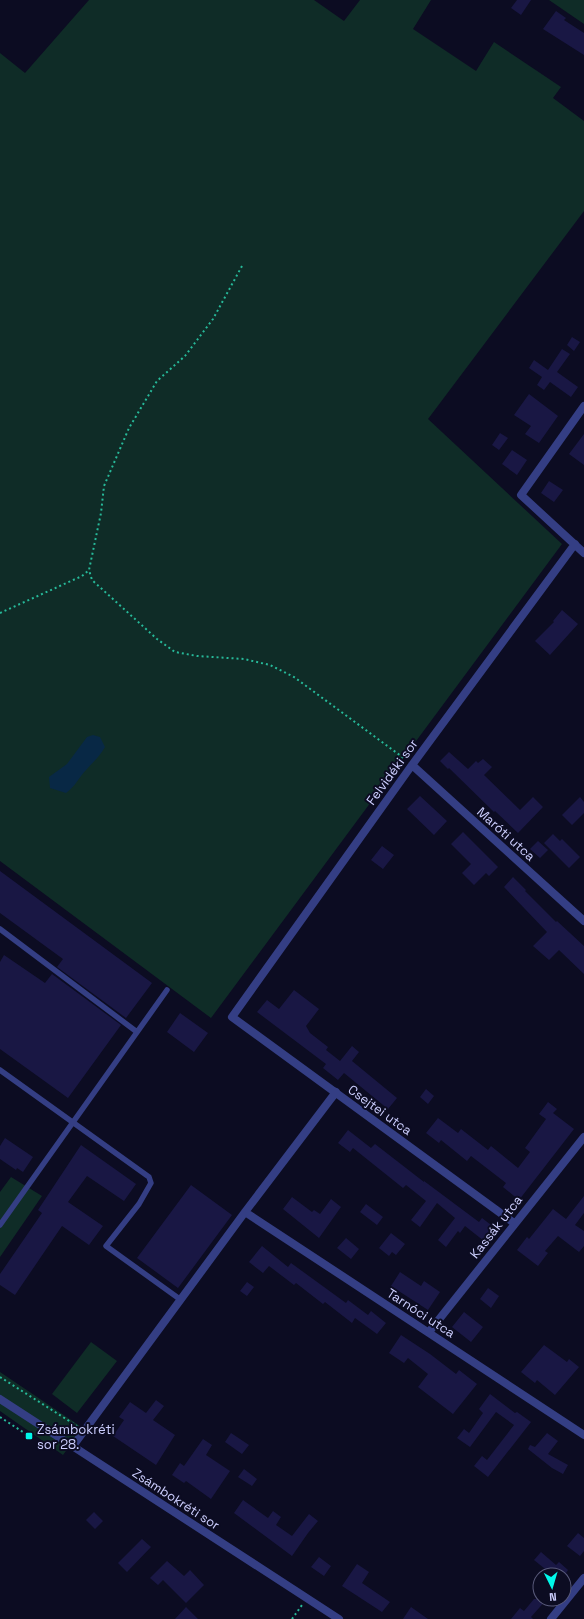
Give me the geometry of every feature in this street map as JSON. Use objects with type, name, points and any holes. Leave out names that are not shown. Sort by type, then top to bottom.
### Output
[{"type":"street","points":[[584,406],[521,495],[584,553]]},
{"type":"street","name":"Felvidéki sor","points":[[232,1017],[412,765],[575,544]]},
{"type":"street","name":"Maróti utca","points":[[412,765],[584,921]]},
{"type":"street","name":"Csejtei utca","points":[[232,1017],[514,1223]]},
{"type":"street","points":[[73,1446],[245,1212],[336,1092]]},
{"type":"street","name":"Kassák utca","points":[[429,1332],[514,1223],[584,1137]]},
{"type":"street","name":"Tarnóci utca","points":[[245,1212],[584,1435]]},
{"type":"street","name":"Zsámbokréti sor","points":[[0,1399],[339,1619]]},
{"type":"street","points":[[551,1619],[584,1578]]},
{"type":"lane","points":[[0,929],[137,1032]]},
{"type":"lane","points":[[0,1225],[74,1123],[167,990]]},
{"type":"lane","points":[[0,1070],[149,1177],[151,1183],[139,1204],[106,1246],[181,1300]]},
{"type":"path","points":[[242,266],[213,319],[186,356],[157,381],[129,428],[104,486],[101,513],[89,570],[92,580],[158,639],[175,652],[244,659],[270,665],[294,677],[412,765]]},
{"type":"path","points":[[0,613],[82,576],[89,570]]},
{"type":"path","points":[[0,1377],[84,1430]]},
{"type":"path","points":[[0,1417],[29,1436]]},
{"type":"path","points":[[292,1619],[307,1598]]},
{"type":"green space","points":[[89,0],[314,0],[344,21],[360,0],[431,0],[413,29],[476,71],[494,42],[561,87],[553,98],[584,121],[584,211],[428,419],[562,544],[211,1018],[0,861],[0,53],[25,73]]},
{"type":"green space","points":[[549,0],[584,0],[584,24]]},
{"type":"green space","points":[[11,1177],[42,1196],[0,1257],[0,1192]]},
{"type":"green space","points":[[91,1342],[117,1361],[77,1413],[52,1394]]},
{"type":"green space","points":[[0,1372],[80,1426],[79,1433],[63,1455],[0,1411]]},
{"type":"water","points":[[93,735],[100,737],[105,747],[99,756],[66,793],[50,788],[49,777],[67,764],[87,737]]},
{"type":"building","points":[[517,0],[531,0],[521,15],[511,8]]},
{"type":"building","points":[[556,11],[566,18],[564,20],[584,33],[584,55],[543,29]]},
{"type":"building","points":[[572,337],[580,342],[574,351],[567,345]]},
{"type":"building","points":[[562,349],[570,354],[557,372],[578,387],[571,397],[550,382],[544,390],[537,385],[542,377],[529,368],[534,360],[548,370]]},
{"type":"building","points":[[529,394],[558,416],[539,443],[525,434],[531,426],[514,415]]},
{"type":"building","points":[[500,433],[508,438],[499,450],[492,445]]},
{"type":"building","points":[[584,434],[584,465],[569,454]]},
{"type":"building","points":[[512,450],[527,460],[517,475],[502,464]]},
{"type":"building","points":[[549,481],[563,490],[554,502],[541,493]]},
{"type":"building","points":[[562,610],[578,624],[550,655],[535,641],[554,622],[553,621]]},
{"type":"building","points":[[449,752],[468,769],[476,761],[478,763],[483,759],[492,767],[484,775],[520,810],[533,797],[543,807],[518,833],[440,761]]},
{"type":"building","points":[[420,796],[447,821],[434,835],[407,809]]},
{"type":"building","points":[[580,797],[584,802],[584,813],[572,825],[562,815]]},
{"type":"building","points":[[463,832],[498,867],[489,876],[486,873],[474,885],[462,873],[471,864],[451,844]]},
{"type":"building","points":[[553,834],[560,841],[562,839],[580,857],[569,868],[544,843]]},
{"type":"building","points":[[538,841],[548,850],[540,858],[530,849]]},
{"type":"building","points":[[382,846],[394,855],[383,869],[371,860]]},
{"type":"building","points":[[0,871],[152,983],[126,1018],[57,967],[63,959],[0,913]]},
{"type":"building","points":[[513,877],[556,922],[557,921],[584,946],[584,974],[559,950],[549,960],[533,946],[547,932],[504,887]]},
{"type":"building","points":[[4,955],[45,983],[52,974],[121,1025],[68,1098],[0,1049],[0,962]]},
{"type":"building","points":[[294,990],[319,1009],[306,1026],[310,1033],[328,1047],[326,1050],[340,1061],[352,1046],[359,1052],[352,1061],[397,1098],[388,1109],[344,1073],[338,1080],[323,1068],[326,1064],[257,1012],[267,1000],[279,1009]]},
{"type":"building","points":[[180,1013],[208,1033],[194,1052],[167,1032]]},
{"type":"building","points":[[426,1089],[434,1096],[428,1104],[420,1097]]},
{"type":"building","points":[[548,1102],[557,1109],[553,1113],[574,1129],[519,1200],[503,1187],[506,1183],[471,1156],[467,1161],[441,1140],[439,1143],[426,1133],[438,1118],[458,1133],[461,1129],[488,1150],[491,1146],[518,1168],[530,1152],[525,1148],[546,1119],[539,1114]]},
{"type":"building","points":[[348,1130],[371,1148],[375,1144],[479,1222],[482,1218],[495,1228],[484,1241],[465,1226],[460,1233],[458,1231],[446,1247],[438,1240],[455,1218],[437,1203],[420,1227],[411,1220],[426,1201],[406,1185],[403,1188],[353,1148],[350,1152],[338,1143]]},
{"type":"building","points":[[5,1138],[33,1157],[23,1172],[17,1168],[16,1170],[0,1159],[0,1146]]},
{"type":"building","points":[[81,1145],[136,1184],[124,1201],[87,1176],[68,1202],[103,1226],[89,1245],[62,1226],[15,1295],[0,1285],[0,1274],[42,1213],[38,1210]]},
{"type":"building","points":[[191,1185],[232,1215],[178,1288],[137,1258]]},
{"type":"building","points":[[584,1196],[584,1213],[575,1225],[584,1231],[584,1246],[579,1252],[558,1236],[545,1251],[548,1253],[538,1266],[517,1250],[527,1237],[529,1239],[553,1209],[566,1219]]},
{"type":"building","points":[[292,1197],[312,1212],[314,1210],[320,1214],[331,1199],[341,1207],[319,1238],[283,1209]]},
{"type":"building","points":[[366,1204],[383,1217],[377,1225],[360,1212]]},
{"type":"building","points":[[391,1233],[405,1244],[396,1255],[392,1252],[389,1256],[379,1248]]},
{"type":"building","points":[[346,1238],[359,1249],[351,1259],[337,1248]]},
{"type":"building","points":[[262,1246],[288,1267],[291,1263],[346,1303],[348,1300],[368,1315],[371,1311],[386,1323],[377,1334],[355,1318],[352,1323],[325,1302],[323,1304],[296,1283],[294,1285],[269,1266],[263,1273],[249,1262]]},
{"type":"building","points":[[400,1272],[421,1286],[424,1281],[440,1292],[428,1310],[391,1286]]},
{"type":"building","points":[[247,1282],[254,1287],[247,1296],[240,1291]]},
{"type":"building","points":[[488,1288],[499,1296],[491,1308],[480,1299]]},
{"type":"building","points":[[464,1312],[483,1327],[471,1342],[452,1327]]},
{"type":"building","points":[[401,1335],[430,1354],[456,1374],[459,1370],[477,1384],[453,1414],[418,1387],[428,1374],[408,1358],[404,1363],[389,1353]]},
{"type":"building","points":[[544,1345],[567,1362],[569,1359],[579,1367],[555,1395],[537,1380],[535,1383],[521,1372]]},
{"type":"building","points":[[490,1394],[515,1413],[517,1412],[531,1422],[488,1477],[474,1466],[482,1456],[487,1460],[514,1425],[496,1412],[470,1447],[457,1438],[464,1429],[469,1433],[483,1413],[479,1409]]},
{"type":"building","points":[[156,1400],[164,1406],[153,1420],[175,1435],[156,1465],[113,1436],[124,1420],[119,1417],[130,1402],[146,1413]]},
{"type":"building","points":[[231,1433],[249,1445],[242,1454],[225,1442]]},
{"type":"building","points":[[547,1433],[558,1441],[548,1454],[568,1465],[563,1474],[552,1468],[528,1449],[530,1445],[535,1447]]},
{"type":"building","points":[[203,1439],[212,1445],[206,1455],[230,1471],[211,1499],[186,1481],[184,1483],[172,1475],[180,1463],[184,1466]]},
{"type":"building","points":[[244,1469],[257,1479],[252,1486],[238,1477]]},
{"type":"building","points":[[243,1500],[268,1518],[273,1511],[281,1517],[276,1525],[292,1536],[309,1514],[318,1521],[292,1556],[234,1513]]},
{"type":"building","points":[[94,1512],[103,1521],[95,1529],[86,1520]]},
{"type":"building","points":[[578,1533],[584,1538],[584,1551],[580,1556],[567,1546]]},
{"type":"building","points":[[142,1539],[151,1547],[127,1572],[118,1563]]},
{"type":"building","points":[[541,1552],[556,1565],[559,1562],[565,1567],[543,1567],[534,1560]]},
{"type":"building","points":[[319,1557],[331,1566],[324,1576],[311,1567]]},
{"type":"building","points":[[167,1561],[184,1576],[190,1570],[204,1585],[186,1603],[163,1580],[158,1585],[150,1578]]},
{"type":"building","points":[[357,1564],[369,1572],[362,1583],[390,1602],[382,1612],[342,1586]]},
{"type":"building","points":[[532,1601],[532,1607],[540,1607],[531,1617],[533,1619],[511,1619],[520,1608],[524,1611]]},
{"type":"building","points":[[186,1607],[198,1619],[175,1619]]},
{"type":"building","points":[[411,1607],[428,1619],[403,1619]]},
{"type":"place","name":"Zsámbokréti sor 28.","points":[[29,1436]]}]
